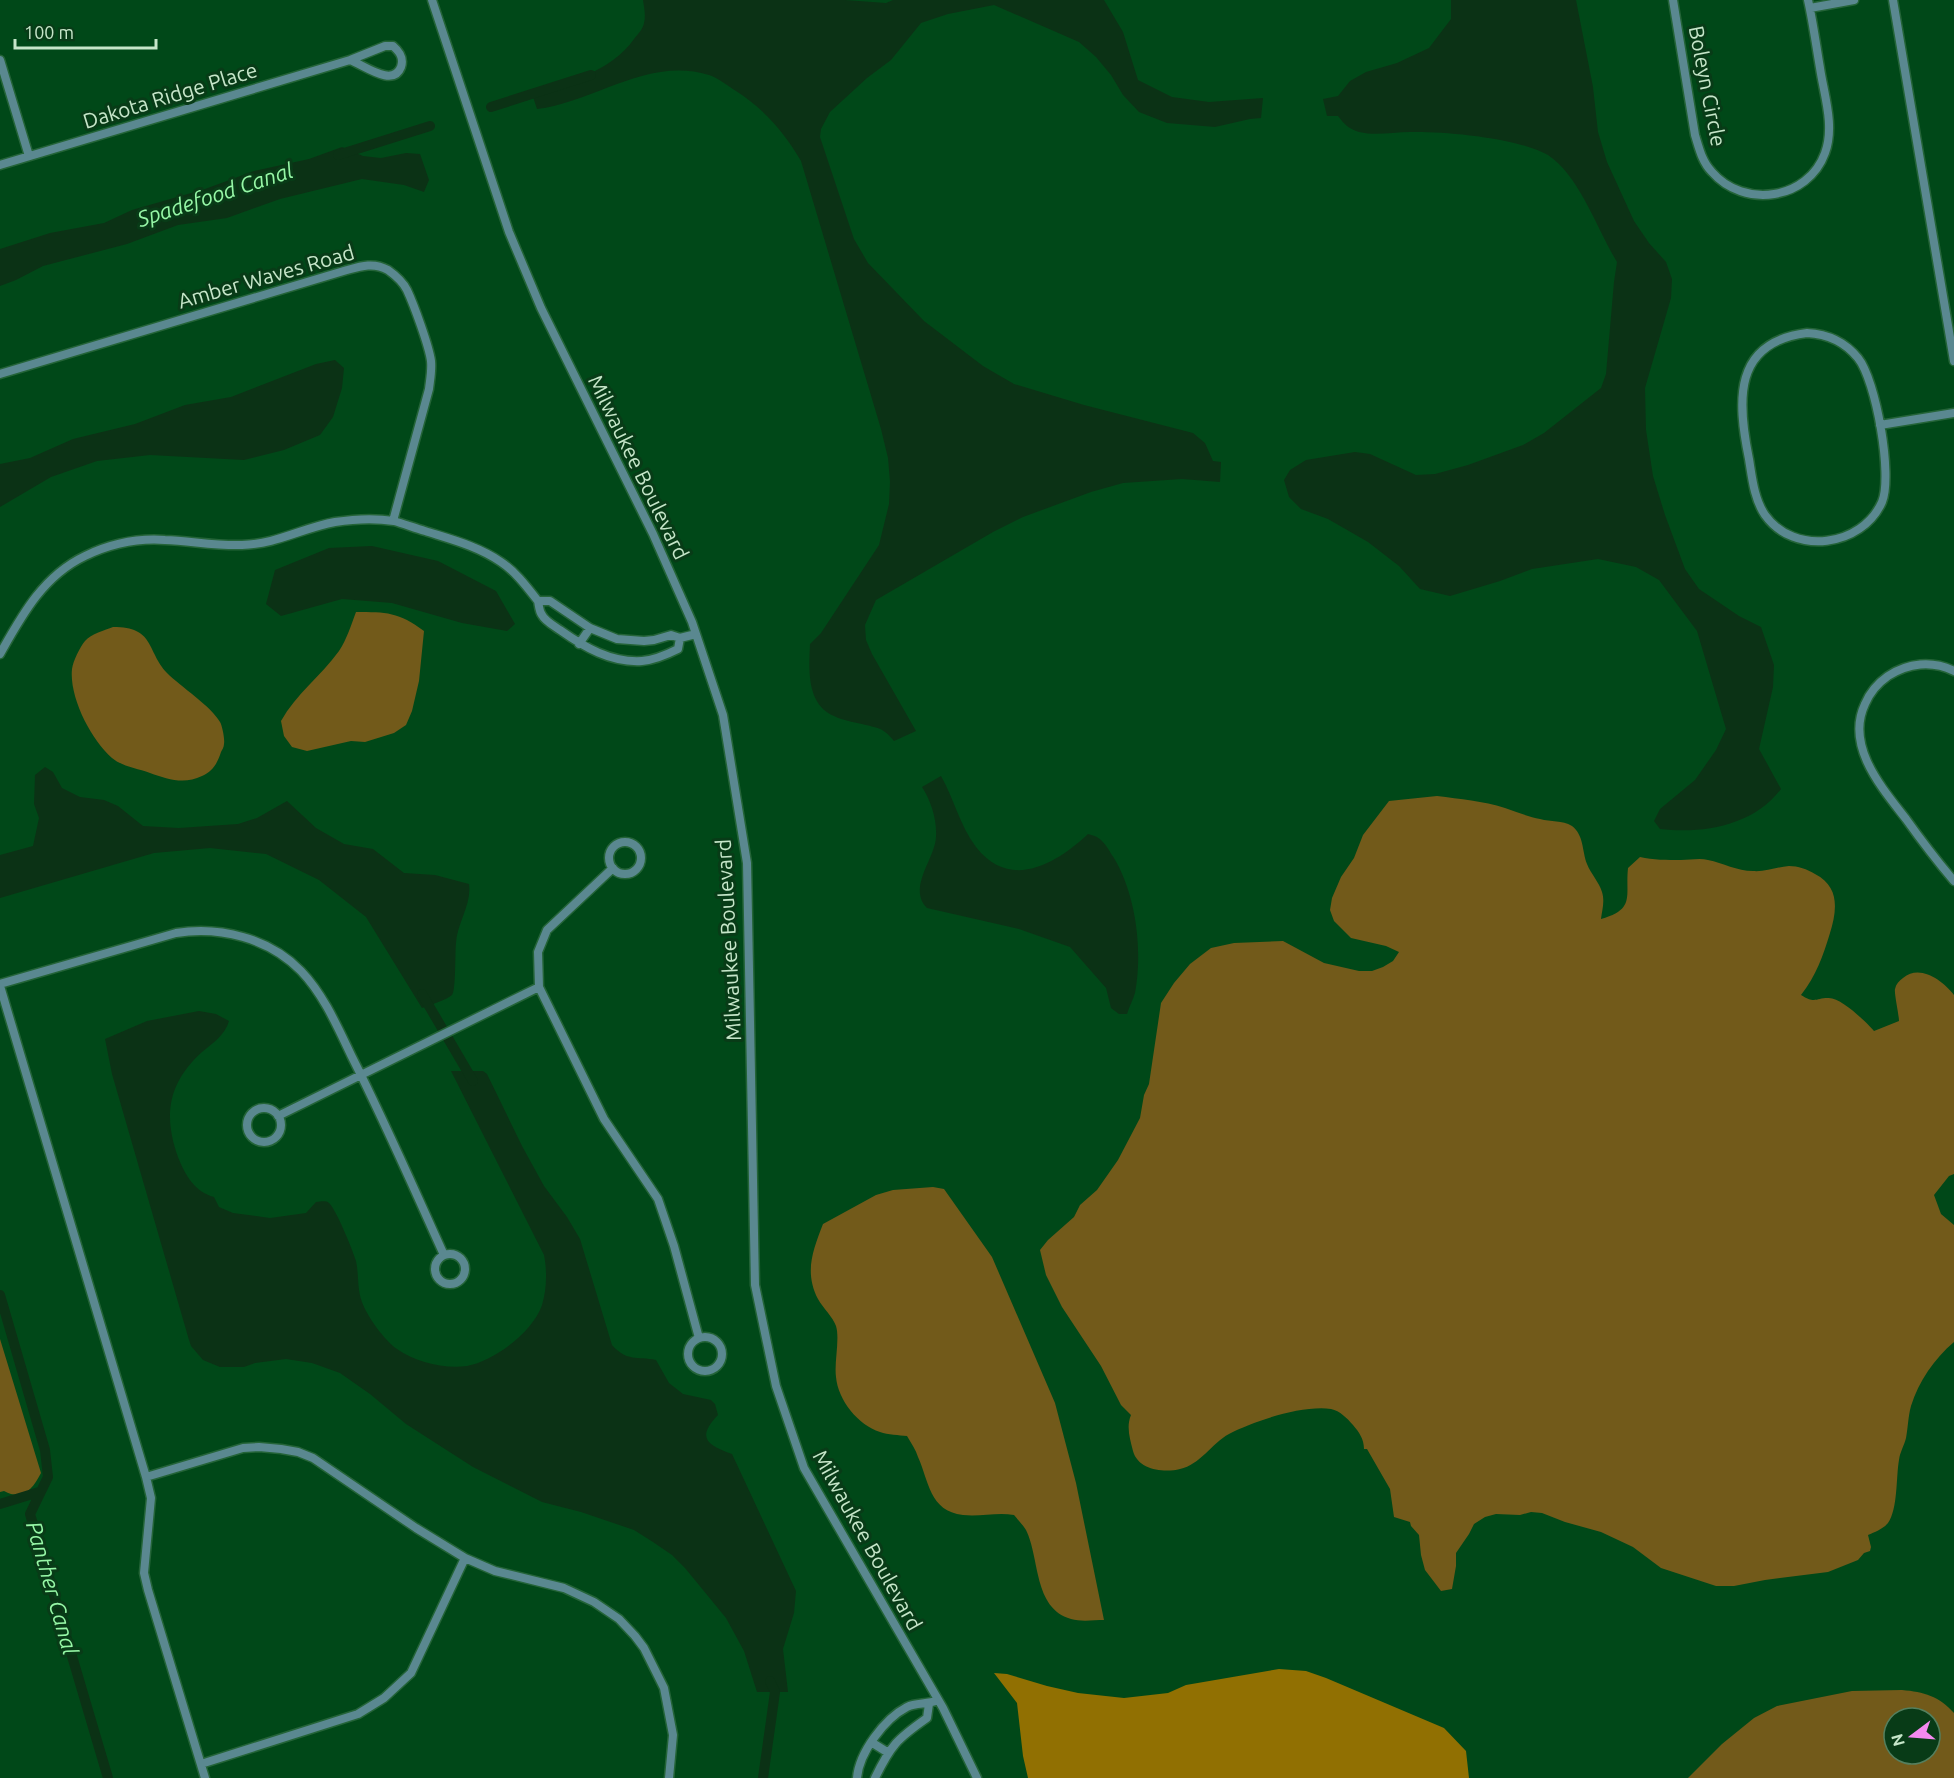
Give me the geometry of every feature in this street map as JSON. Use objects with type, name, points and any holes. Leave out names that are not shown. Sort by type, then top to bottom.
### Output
[{"type":"street","name":"Milwaukee Boulevard","points":[[432,0],[508,232],[541,308],[653,534],[696,634],[723,715],[747,863],[753,1080],[755,1285],[776,1386],[804,1468],[938,1700],[977,1778]]},
{"type":"street","name":"Boleyn Circle","points":[[1673,0],[1700,152],[1706,166],[1721,181],[1755,196],[1768,196],[1791,189],[1811,175],[1818,167],[1828,142],[1828,117],[1809,4]]},
{"type":"street","points":[[1809,4],[1854,0]]},
{"type":"street","points":[[1893,0],[1954,361]]},
{"type":"street","name":"Dakota Ridge Place","points":[[0,165],[350,60],[385,46],[393,46],[403,59],[400,69],[389,77],[350,60]]},
{"type":"street","points":[[0,60],[29,156]]},
{"type":"street","name":"Amber Waves Road","points":[[0,374],[347,270],[365,265],[377,266],[398,278],[406,289],[427,346],[431,366],[429,389],[393,521]]},
{"type":"street","points":[[1818,333],[1834,338],[1857,357],[1866,369],[1872,385],[1880,425],[1886,488],[1878,511],[1862,528],[1837,540],[1819,542],[1788,534],[1767,517],[1756,493],[1746,448],[1741,402],[1743,383],[1749,366],[1762,351],[1783,337],[1818,333]]},
{"type":"street","points":[[1880,425],[1954,413]]},
{"type":"street","points":[[0,654],[25,610],[44,586],[67,567],[104,548],[123,543],[163,539],[215,544],[256,544],[274,541],[333,523],[354,520],[393,521],[484,552],[513,571],[538,601],[541,615],[593,652],[643,661],[678,649],[680,638]]},
{"type":"street","points":[[538,601],[550,601],[590,628],[617,639],[654,640],[671,635],[680,638],[696,634]]},
{"type":"street","points":[[579,644],[590,628]]},
{"type":"street","points":[[1954,671],[1936,665],[1923,664],[1908,666],[1884,679],[1868,696],[1863,708],[1859,734],[1865,757],[1883,789],[1954,881]]},
{"type":"street","points":[[613,868],[546,930],[538,952],[538,987],[604,1119],[658,1199],[674,1246],[699,1338]]},
{"type":"street","points":[[205,1778],[144,1573],[151,1498],[146,1477],[0,985],[176,933],[195,930],[211,930],[240,936],[265,945],[300,970],[323,1002],[361,1074],[444,1255]]},
{"type":"street","points":[[278,1116],[538,987]]},
{"type":"street","points":[[268,1108],[278,1116],[280,1131],[273,1139],[262,1142],[249,1133],[247,1122],[252,1112],[257,1109],[268,1108]]},
{"type":"street","points":[[709,1337],[721,1349],[720,1361],[712,1369],[701,1370],[689,1359],[691,1344],[699,1338],[709,1337]]},
{"type":"street","points":[[146,1477],[243,1448],[259,1447],[298,1452],[331,1469],[416,1528],[465,1558],[495,1571],[549,1584],[594,1602],[619,1619],[635,1636],[651,1659],[668,1699],[673,1735],[669,1778]]},
{"type":"street","points":[[201,1764],[358,1714],[384,1698],[411,1673],[465,1558]]},
{"type":"street","points":[[857,1778],[858,1766],[871,1742],[889,1721],[906,1708],[938,1700]]},
{"type":"street","points":[[875,1778],[888,1752],[900,1737],[927,1718],[928,1704]]},
{"type":"street","points":[[871,1742],[888,1752]]},
{"type":"shaded area","points":[[356,612],[392,614],[424,631],[419,681],[406,725],[394,733],[365,742],[351,741],[307,751],[292,747],[284,736],[281,721],[294,702],[339,651]]},
{"type":"shaded area","points":[[113,627],[127,628],[143,635],[167,673],[203,703],[220,722],[224,746],[216,764],[206,774],[195,779],[176,780],[125,765],[116,761],[104,750],[89,729],[74,692],[72,669],[85,641],[94,634]]},
{"type":"shaded area","points":[[1437,796],[1471,800],[1572,826],[1579,834],[1587,864],[1602,892],[1601,919],[1620,911],[1624,906],[1628,868],[1640,857],[1665,860],[1705,859],[1747,871],[1789,866],[1806,869],[1829,885],[1833,892],[1835,908],[1822,958],[1801,995],[1813,1000],[1828,998],[1840,1001],[1874,1031],[1899,1021],[1895,989],[1899,981],[1910,974],[1923,973],[1937,979],[1954,995],[1954,1174],[1949,1176],[1934,1195],[1941,1214],[1954,1225],[1954,1342],[1928,1371],[1914,1397],[1898,1467],[1894,1510],[1884,1527],[1868,1535],[1870,1551],[1864,1553],[1858,1560],[1828,1572],[1734,1586],[1716,1586],[1661,1568],[1633,1547],[1601,1532],[1542,1513],[1496,1514],[1485,1517],[1474,1524],[1456,1553],[1452,1589],[1441,1591],[1425,1570],[1419,1535],[1410,1522],[1394,1517],[1390,1489],[1367,1449],[1364,1449],[1359,1433],[1346,1417],[1334,1410],[1306,1409],[1251,1424],[1229,1434],[1200,1459],[1180,1469],[1167,1471],[1152,1469],[1136,1457],[1129,1433],[1131,1415],[1121,1405],[1101,1366],[1062,1307],[1046,1275],[1040,1250],[1074,1217],[1080,1205],[1097,1190],[1118,1160],[1140,1118],[1144,1095],[1149,1084],[1161,1003],[1190,964],[1211,948],[1234,943],[1283,941],[1324,963],[1359,971],[1372,971],[1393,961],[1399,952],[1386,946],[1351,938],[1334,921],[1330,910],[1332,898],[1341,877],[1354,858],[1363,835],[1389,801]]},
{"type":"shaded area","points":[[933,1187],[944,1189],[992,1257],[1055,1403],[1076,1483],[1104,1620],[1075,1620],[1059,1613],[1044,1593],[1026,1530],[1014,1515],[963,1515],[943,1508],[932,1494],[916,1452],[907,1436],[886,1434],[864,1424],[850,1410],[841,1394],[836,1371],[836,1326],[818,1299],[811,1280],[813,1252],[823,1224],[876,1195],[893,1190]]},
{"type":"shaded area","points":[[0,1339],[41,1473],[30,1489],[17,1495],[0,1492]]},
{"type":"shaded area","points":[[1279,1669],[1306,1671],[1326,1678],[1444,1728],[1466,1751],[1469,1778],[1028,1778],[1017,1703],[994,1673],[1007,1674],[1078,1693],[1124,1698],[1168,1693],[1186,1685]]},
{"type":"shaded area","points":[[1902,1690],[1931,1696],[1954,1713],[1954,1778],[1688,1778],[1722,1744],[1754,1718],[1777,1706],[1852,1691]]},
{"type":"water","points":[[643,0],[845,0],[886,3],[893,0],[1104,0],[1123,32],[1138,80],[1172,97],[1209,102],[1263,98],[1261,118],[1215,127],[1167,123],[1139,112],[1123,95],[1111,75],[1096,57],[1079,42],[994,5],[948,14],[921,23],[891,60],[867,78],[830,112],[821,129],[820,137],[854,239],[868,263],[924,321],[983,366],[1014,384],[1193,433],[1205,443],[1213,461],[1221,462],[1220,482],[1182,479],[1123,483],[1023,517],[876,600],[865,625],[866,640],[916,731],[894,741],[880,729],[840,719],[825,710],[818,703],[811,685],[810,644],[821,633],[879,545],[889,504],[890,482],[888,458],[881,429],[801,161],[781,131],[765,114],[746,98],[709,75],[686,71],[665,71],[622,82],[559,105],[537,109],[532,94],[601,68],[624,50],[639,33],[645,20]]},
{"type":"water","points":[[1451,0],[1576,0],[1593,87],[1598,132],[1607,162],[1634,221],[1666,262],[1672,279],[1671,298],[1645,388],[1646,430],[1653,476],[1685,569],[1699,589],[1739,616],[1761,627],[1774,665],[1773,687],[1759,749],[1781,789],[1770,802],[1756,812],[1726,825],[1676,830],[1660,829],[1654,821],[1660,809],[1695,780],[1716,750],[1726,729],[1697,631],[1659,580],[1636,567],[1598,559],[1532,569],[1450,596],[1420,589],[1399,566],[1368,542],[1328,519],[1301,509],[1289,497],[1284,480],[1290,470],[1306,460],[1355,452],[1370,454],[1416,475],[1435,474],[1523,445],[1544,433],[1601,388],[1606,374],[1617,262],[1587,204],[1559,164],[1548,155],[1535,149],[1501,140],[1442,133],[1365,133],[1350,128],[1338,116],[1327,116],[1323,99],[1338,96],[1350,81],[1366,72],[1397,63],[1429,48],[1451,19]]},
{"type":"water","points":[[342,147],[363,156],[381,158],[406,153],[420,154],[429,180],[424,192],[404,185],[362,179],[280,199],[227,218],[178,225],[127,244],[43,266],[0,286],[0,249],[50,233],[104,223],[132,210],[205,189],[254,171],[309,159]]},
{"type":"water","points":[[335,360],[344,368],[342,388],[333,417],[320,435],[284,450],[244,460],[150,455],[97,461],[51,477],[0,507],[0,464],[30,458],[73,439],[135,424],[185,405],[231,397],[316,364]]},
{"type":"water","points":[[372,546],[438,561],[496,591],[515,624],[507,631],[462,623],[392,603],[342,599],[281,616],[266,604],[275,570],[329,548]]},
{"type":"water","points":[[45,767],[53,772],[62,788],[80,797],[104,800],[118,806],[143,826],[179,828],[238,824],[257,818],[287,801],[316,828],[344,844],[373,849],[404,873],[435,875],[469,884],[468,899],[457,936],[452,995],[422,1008],[366,917],[319,880],[266,854],[210,848],[154,853],[0,898],[0,855],[33,846],[39,818],[34,804],[35,775]]},
{"type":"water","points":[[941,776],[970,839],[989,860],[1003,868],[1018,870],[1047,863],[1062,855],[1088,834],[1097,837],[1106,846],[1122,873],[1136,923],[1137,976],[1135,993],[1127,1014],[1119,1014],[1111,1008],[1106,988],[1070,947],[1019,929],[927,908],[920,892],[924,873],[935,846],[936,824],[933,810],[922,787]]},
{"type":"water","points":[[199,1011],[216,1014],[229,1021],[222,1035],[202,1052],[182,1076],[172,1100],[170,1113],[173,1142],[187,1176],[201,1191],[214,1197],[219,1207],[233,1213],[270,1218],[306,1213],[316,1202],[329,1203],[340,1221],[354,1256],[360,1297],[372,1321],[397,1349],[430,1364],[467,1366],[500,1352],[530,1325],[542,1305],[545,1293],[544,1255],[451,1071],[483,1071],[487,1074],[544,1186],[580,1239],[612,1345],[628,1356],[656,1360],[669,1383],[683,1394],[711,1400],[715,1404],[718,1415],[707,1430],[707,1440],[732,1454],[796,1591],[794,1613],[783,1649],[788,1692],[757,1692],[744,1651],[726,1618],[672,1555],[634,1530],[542,1502],[473,1467],[406,1424],[340,1373],[312,1363],[286,1359],[255,1363],[244,1367],[220,1367],[203,1360],[191,1346],[189,1340],[112,1074],[105,1039],[147,1021]]},
{"type":"waterway","name":"Spadefood Canal","points":[[491,107],[591,75]]},
{"type":"waterway","name":"Spadefood Canal","points":[[338,155],[430,126]]},
{"type":"waterway","points":[[422,994],[473,1081]]},
{"type":"waterway","name":"Panther Canal","points":[[0,1295],[45,1450],[48,1477],[30,1514],[108,1778]]},
{"type":"waterway","points":[[0,1504],[39,1492]]},
{"type":"waterway","points":[[763,1778],[775,1692],[770,1681]]}]
